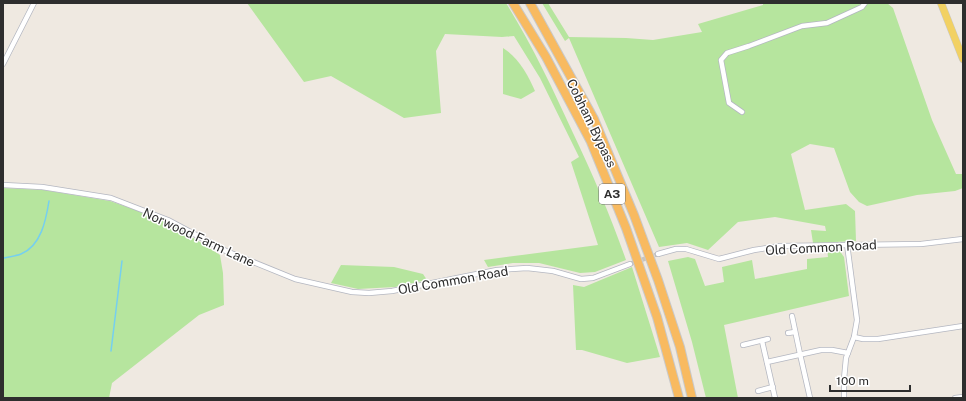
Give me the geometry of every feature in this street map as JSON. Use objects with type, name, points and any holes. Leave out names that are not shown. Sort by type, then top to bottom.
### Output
[{"type":"highway","name":"Cobham Bypass","points":[[513,3],[546,57],[591,142],[626,228],[657,317],[679,398]]},
{"type":"highway","name":"Cobham Bypass","points":[[530,3],[594,120],[634,215],[658,280],[680,347],[692,398]]},
{"type":"main road","points":[[941,3],[963,58]]},
{"type":"street","points":[[3,64],[34,3]]},
{"type":"street","points":[[742,112],[729,103],[721,60],[727,53],[750,46],[802,26],[827,23],[862,7],[865,3]]},
{"type":"street","name":"Norwood Farm Lane","points":[[3,185],[42,187],[111,198],[168,220],[226,251],[295,280],[352,292],[369,293]]},
{"type":"street","name":"Old Common Road","points":[[658,254],[676,249],[686,250],[718,259],[754,250],[780,246],[921,244],[963,239]]},
{"type":"street","points":[[844,398],[844,379],[848,353],[857,326],[857,314],[847,244]]},
{"type":"street","name":"Old Common Road","points":[[369,293],[392,291],[476,274],[512,269],[527,268],[553,271],[581,279],[593,278],[630,264]]},
{"type":"street","points":[[792,316],[810,398]]},
{"type":"street","points":[[854,337],[863,339],[878,339],[963,326]]},
{"type":"street","points":[[788,333],[795,332]]},
{"type":"street","points":[[743,345],[768,339]]},
{"type":"street","points":[[762,341],[775,398]]},
{"type":"street","points":[[767,362],[826,349],[848,353]]},
{"type":"street","points":[[758,391],[773,387]]},
{"type":"street","points":[[955,398],[963,397]]},
{"type":"green space","points":[[247,3],[506,3],[550,84],[588,165],[626,260],[595,272],[580,273],[539,263],[513,263],[488,267],[484,260],[598,245],[571,162],[579,157],[540,78],[514,36],[502,37],[445,34],[436,51],[441,113],[404,118],[331,76],[304,82]]},
{"type":"green space","points":[[542,3],[548,3],[569,37],[653,40],[702,32],[698,24],[763,5],[763,3],[887,3],[893,8],[932,120],[956,174],[963,174],[963,188],[955,191],[917,195],[867,206],[859,202],[850,192],[834,148],[810,144],[791,154],[805,210],[846,204],[855,211],[856,241],[813,243],[811,230],[826,231],[825,226],[775,217],[738,222],[708,250],[687,243],[659,247],[569,38],[565,41]]},
{"type":"green space","points":[[503,48],[513,56],[522,67],[535,91],[521,99],[503,94]]},
{"type":"green space","points":[[3,188],[44,190],[110,201],[167,221],[220,255],[223,273],[224,305],[199,315],[112,383],[109,398],[3,398]]},
{"type":"green space","points":[[827,248],[839,250],[844,257],[849,296],[724,325],[738,398],[706,398],[692,342],[668,261],[688,257],[695,259],[705,286],[724,282],[722,267],[752,260],[755,279],[807,269],[807,259],[828,257]]},
{"type":"green space","points":[[341,265],[394,267],[423,274],[427,280],[395,287],[358,289],[331,283]]},
{"type":"green space","points":[[632,267],[660,357],[627,363],[582,350],[576,350],[573,285],[584,287]]},
{"type":"waterway","points":[[3,258],[21,254],[28,250],[38,239],[44,224],[49,201]]},
{"type":"waterway","points":[[111,351],[122,261]]},
{"type":"tunnel","points":[[630,264],[658,254]]}]
